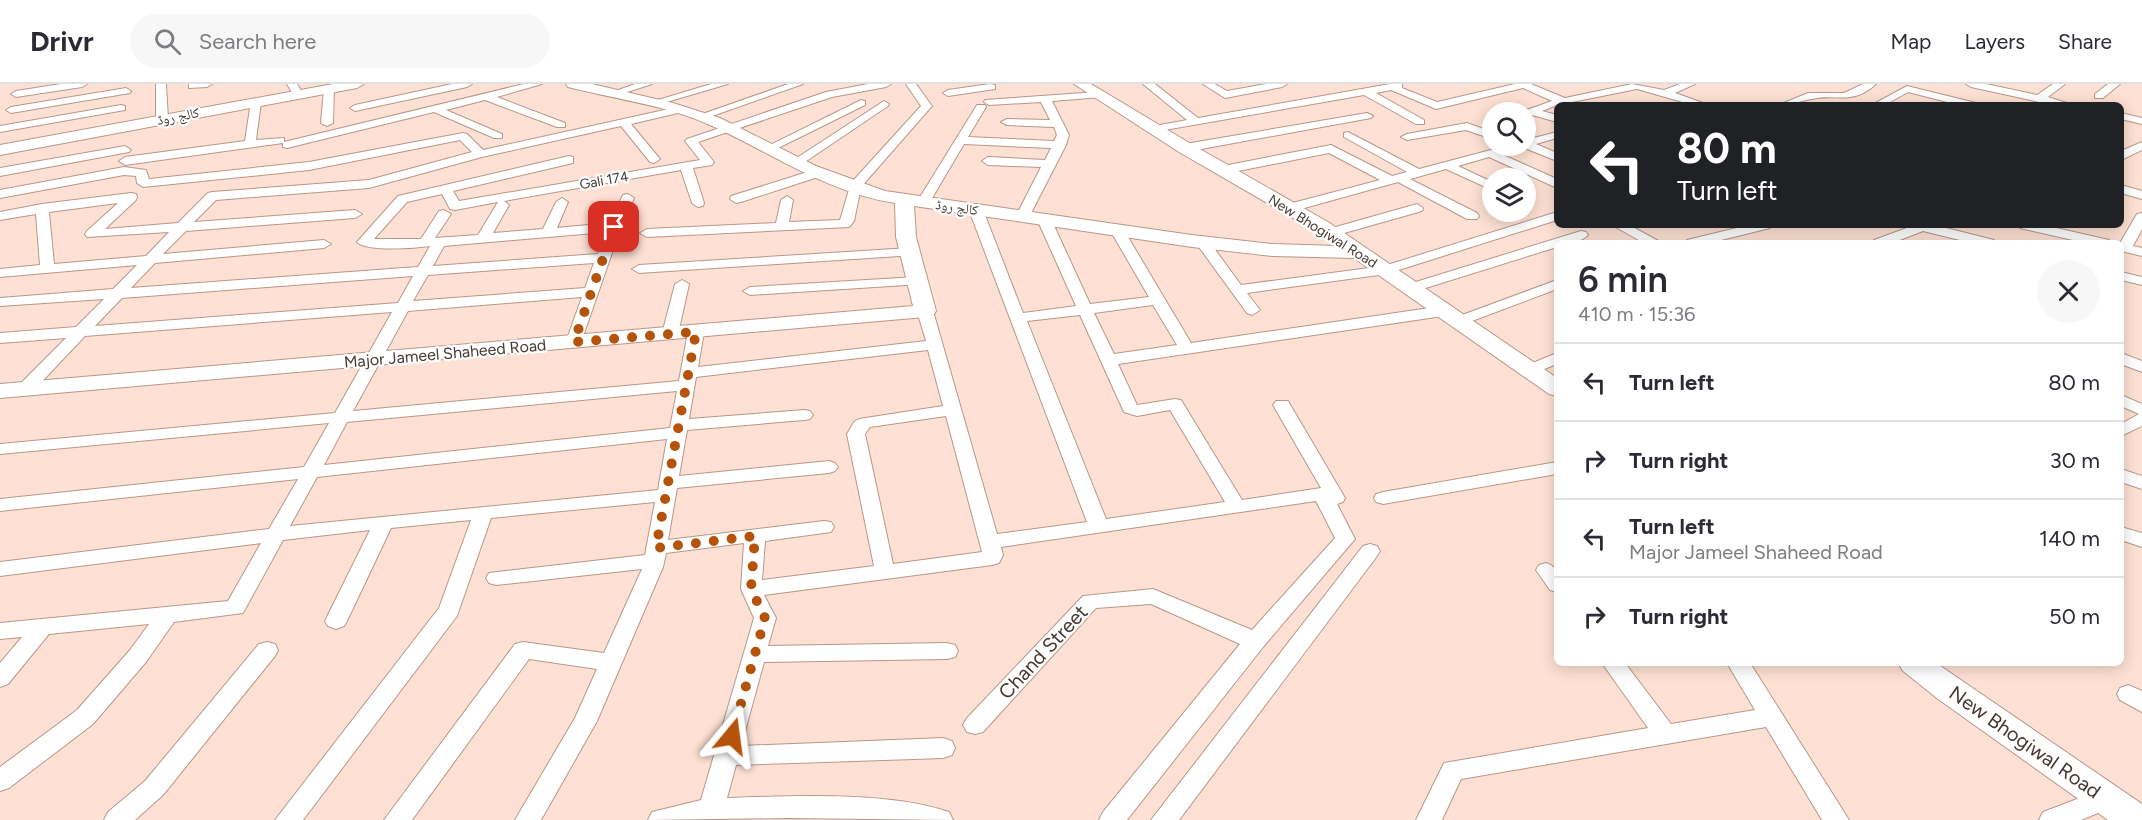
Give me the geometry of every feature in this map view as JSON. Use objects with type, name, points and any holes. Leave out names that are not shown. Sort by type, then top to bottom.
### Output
[{"type":"street","points":[[0,145],[14,92],[82,84]]},
{"type":"street","points":[[161,84],[162,119]]},
{"type":"street","points":[[193,86],[207,84]]},
{"type":"street","name":"کالج روڈ","points":[[0,150],[256,102],[295,89],[329,89],[357,84]]},
{"type":"street","points":[[355,108],[467,84]]},
{"type":"street","points":[[0,172],[284,142],[375,124],[537,84]]},
{"type":"street","name":"کالج روڈ","points":[[573,84],[615,93],[700,117],[730,129],[817,173],[882,196],[1203,243],[1273,250],[1359,252]]},
{"type":"street","points":[[615,93],[646,84]]},
{"type":"street","points":[[653,103],[723,84]]},
{"type":"street","points":[[700,117],[798,84]]},
{"type":"street","points":[[730,129],[830,94],[886,84]]},
{"type":"street","points":[[647,233],[844,224],[847,221],[855,186],[927,106],[911,84]]},
{"type":"street","name":"New Bhogiwal Road","points":[[1081,84],[1330,233],[1554,387]]},
{"type":"street","points":[[1148,84],[1195,121]]},
{"type":"street","points":[[1208,84],[1225,95],[1282,84]]},
{"type":"street","points":[[1665,93],[1690,84]]},
{"type":"street","points":[[1792,102],[1812,95],[1846,96],[1871,84]]},
{"type":"street","points":[[1940,97],[1965,84]]},
{"type":"street","points":[[1971,84],[2054,102]]},
{"type":"street","points":[[2039,99],[2060,84]]},
{"type":"street","points":[[2099,96],[2115,84]]},
{"type":"street","points":[[948,93],[990,85],[1005,101]]},
{"type":"street","points":[[1153,129],[1397,85],[1436,106],[1524,85],[1564,102],[1642,86],[1694,102]]},
{"type":"street","points":[[1586,87],[1601,94]]},
{"type":"street","points":[[327,123],[329,89]]},
{"type":"street","points":[[1883,102],[1907,89],[1960,102]]},
{"type":"street","points":[[7,112],[126,91]]},
{"type":"street","points":[[1365,92],[1420,122]]},
{"type":"street","points":[[751,589],[987,560],[993,555],[906,237],[914,201],[961,140],[985,104],[1098,95]]},
{"type":"street","points":[[487,97],[557,131],[577,172],[444,188],[403,199],[364,242],[432,243],[614,227]]},
{"type":"street","points":[[1023,216],[1063,135],[1046,98]]},
{"type":"street","points":[[250,144],[256,102]]},
{"type":"street","points":[[768,149],[861,103]]},
{"type":"street","points":[[795,163],[884,104]]},
{"type":"street","points":[[1536,110],[1554,105]]},
{"type":"street","points":[[3,128],[121,108]]},
{"type":"street","points":[[435,109],[498,136]]},
{"type":"street","points":[[26,389],[212,196],[369,184],[557,131],[626,123],[678,110]]},
{"type":"street","points":[[1536,114],[1554,118]]},
{"type":"street","points":[[1185,148],[1367,116]]},
{"type":"street","points":[[2124,117],[2142,121]]},
{"type":"street","points":[[1007,122],[1059,124]]},
{"type":"street","points":[[626,123],[654,159]]},
{"type":"street","points":[[375,124],[406,140]]},
{"type":"street","points":[[125,160],[126,126]]},
{"type":"street","points":[[1407,137],[1467,126],[1482,132]]},
{"type":"street","name":"Gali 174","points":[[444,188],[455,206],[577,172],[686,166],[708,162],[691,141],[730,129]]},
{"type":"street","points":[[1348,135],[1417,173]]},
{"type":"street","points":[[125,160],[142,172],[143,183],[309,166],[463,136],[480,154]]},
{"type":"street","points":[[961,140],[1060,145]]},
{"type":"street","points":[[2124,141],[2142,146]]},
{"type":"street","points":[[2124,155],[2142,146]]},
{"type":"street","points":[[1536,148],[1554,156]]},
{"type":"street","points":[[1223,170],[1332,149],[1472,216]]},
{"type":"street","points":[[1290,208],[1482,155]]},
{"type":"street","points":[[1496,156],[1554,183]]},
{"type":"street","points":[[0,195],[125,160]]},
{"type":"street","points":[[988,160],[1050,164]]},
{"type":"street","points":[[1448,165],[1482,181]]},
{"type":"street","points":[[686,166],[698,203]]},
{"type":"street","points":[[736,199],[817,173]]},
{"type":"street","points":[[2124,190],[2142,195]]},
{"type":"street","points":[[0,216],[42,208],[132,197],[92,234],[355,214]]},
{"type":"street","points":[[574,342],[614,227],[628,198]]},
{"type":"street","points":[[782,227],[787,200]]},
{"type":"street","points":[[548,233],[562,202]]},
{"type":"street","points":[[483,238],[503,205]]},
{"type":"street","points":[[42,208],[47,268]]},
{"type":"street","points":[[1330,233],[1417,208]]},
{"type":"street","points":[[976,210],[1100,527]]},
{"type":"street","points":[[0,631],[235,608],[422,271],[444,214]]},
{"type":"street","points":[[1238,290],[1386,270],[1554,217]]},
{"type":"street","points":[[2124,245],[2142,217]]},
{"type":"street","points":[[1044,219],[1133,410],[1175,404],[1237,507]]},
{"type":"street","points":[[1625,228],[1649,240]]},
{"type":"street","points":[[1704,240],[1753,228]]},
{"type":"street","points":[[1887,240],[1920,228]]},
{"type":"street","points":[[1933,228],[1978,240]]},
{"type":"street","points":[[2063,229],[2095,240]]},
{"type":"street","points":[[1117,230],[1186,348]]},
{"type":"street","points":[[1565,240],[1581,235]]},
{"type":"street","points":[[1203,243],[1252,310]]},
{"type":"street","points":[[1411,288],[1554,243]]},
{"type":"street","points":[[0,273],[324,244]]},
{"type":"street","points":[[2124,247],[2142,252]]},
{"type":"street","points":[[639,269],[910,252]]},
{"type":"street","points":[[0,302],[604,258]]},
{"type":"street","points":[[2124,276],[2142,281]]},
{"type":"street","points":[[750,291],[917,281]]},
{"type":"street","points":[[670,334],[681,284]]},
{"type":"street","points":[[1109,360],[1186,348],[1451,316],[1554,285]]},
{"type":"street","points":[[0,338],[592,292]]},
{"type":"street","points":[[1018,318],[1158,300]]},
{"type":"street","name":"Major Jameel Shaheed Road","points":[[0,391],[925,311]]},
{"type":"street","points":[[528,820],[585,721],[655,554],[678,429],[691,379],[696,332]]},
{"type":"street","points":[[0,449],[341,418],[691,379],[934,345]]},
{"type":"street","points":[[1529,370],[1554,359]]},
{"type":"street","points":[[2124,359],[2142,367]]},
{"type":"street","points":[[2124,401],[2142,410]]},
{"type":"street","points":[[1112,820],[1255,641],[1345,538],[1331,495],[1282,405]]},
{"type":"street","points":[[885,572],[856,434],[860,426],[865,423],[952,410]]},
{"type":"street","points":[[0,505],[804,415]]},
{"type":"street","points":[[2124,428],[2142,419]]},
{"type":"street","points":[[0,569],[276,534],[483,512],[829,467]]},
{"type":"street","points":[[1383,498],[1554,469]]},
{"type":"street","points":[[2124,476],[2142,483]]},
{"type":"street","points":[[990,542],[1331,495]]},
{"type":"street","points":[[288,820],[449,611],[483,512]]},
{"type":"street","points":[[336,621],[384,522]]},
{"type":"street","points":[[495,578],[824,527]]},
{"type":"street","points":[[2124,534],[2142,540]]},
{"type":"street","points":[[711,809],[765,618],[751,589],[755,536]]},
{"type":"street","points":[[1164,820],[1370,551]]},
{"type":"street","name":"Chand Street","points":[[975,725],[1090,602],[1153,596],[1255,641]]},
{"type":"street","points":[[0,781],[85,717],[138,656],[168,614]]},
{"type":"street","points":[[0,678],[43,627]]},
{"type":"street","points":[[117,820],[154,788],[267,650]]},
{"type":"street","points":[[397,820],[523,650],[610,663]]},
{"type":"street","points":[[755,654],[947,651]]},
{"type":"street","points":[[1616,666],[1665,734]]},
{"type":"street","points":[[1740,666],[1836,820]]},
{"type":"street","name":"New Bhogiwal Road","points":[[1918,666],[2136,820]]},
{"type":"street","points":[[1429,820],[1453,770],[1772,717]]},
{"type":"street","points":[[726,756],[943,748]]},
{"type":"street","points":[[2052,820],[2106,799]]},
{"type":"street","points":[[661,820],[711,809],[802,814],[884,810],[940,820]]},
{"type":"route","points":[[614,227],[574,342],[696,332],[656,548],[755,536],[751,589],[765,618],[732,736]]}]
